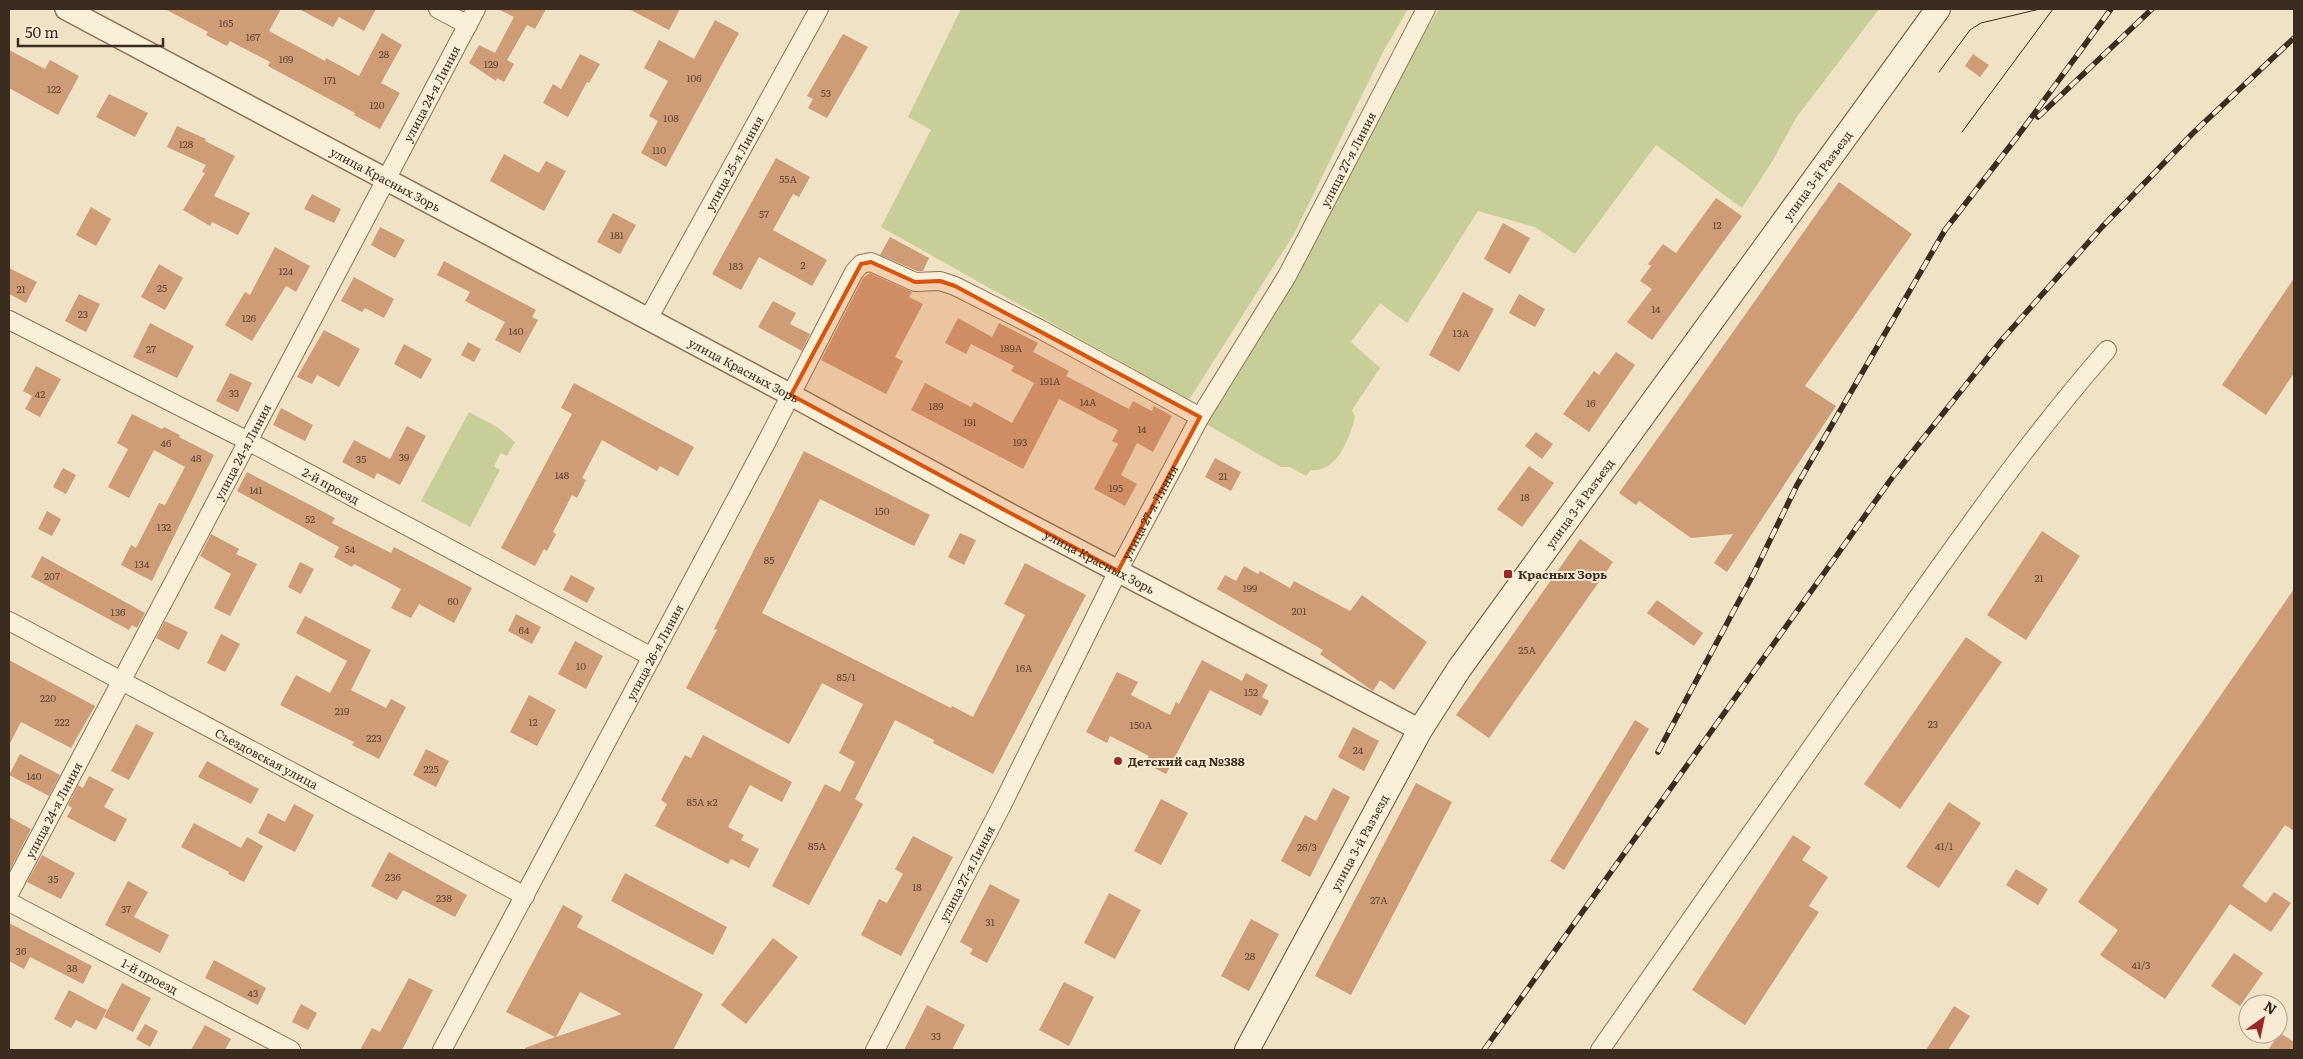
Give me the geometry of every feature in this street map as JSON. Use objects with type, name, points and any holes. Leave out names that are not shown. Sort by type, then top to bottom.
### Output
[{"type":"main road","name":"улица 3-й Разъезд","points":[[1247,1050],[1420,730],[1459,669],[1938,9]]},
{"type":"street","name":"улица Красных Зорь","points":[[66,9],[791,395],[978,498],[1420,730]]},
{"type":"street","points":[[438,9],[468,25]]},
{"type":"street","name":"улица 24-я Линия","points":[[9,894],[476,9]]},
{"type":"street","name":"улица 25-я Линия","points":[[648,319],[820,9]]},
{"type":"street","name":"улица 27-я Линия","points":[[875,1050],[1002,805],[1118,571],[1200,417],[1287,276],[1426,9]]},
{"type":"street","name":"улица 26-я Линия","points":[[442,1050],[791,395],[854,272],[861,264],[871,262],[915,282],[940,281],[955,286],[1040,329],[1200,417]]},
{"type":"street","name":"2-й проезд","points":[[9,320],[248,441],[652,657]]},
{"type":"street","points":[[1600,1050],[1768,806],[1925,588],[2063,400],[2107,350]]},
{"type":"street","name":"Съездовская улица","points":[[9,621],[123,680],[525,896]]},
{"type":"street","name":"1-й проезд","points":[[9,902],[291,1050]]},
{"type":"highlighted area","points":[[871,262],[915,282],[940,281],[955,286],[1200,417],[1118,571],[791,395],[861,264]]},
{"type":"green space","points":[[961,9],[1408,9],[1383,52],[1294,234],[1189,400],[881,227],[931,130],[908,117]]},
{"type":"green space","points":[[1439,9],[1879,9],[1796,118],[1773,160],[1742,208],[1656,145],[1575,254],[1535,227],[1478,211],[1407,323],[1380,303],[1351,342],[1380,368],[1352,410],[1355,417],[1350,434],[1341,452],[1328,466],[1311,470],[1306,476],[1290,467],[1281,467],[1204,423],[1407,61]]},
{"type":"green space","points":[[469,412],[497,427],[515,442],[507,456],[501,453],[494,466],[500,470],[470,527],[421,501]]},
{"type":"building","points":[[165,9],[281,9],[269,31],[325,61],[326,58],[359,76],[382,33],[402,45],[381,83],[400,93],[380,129],[354,115],[355,113],[268,66],[270,62],[230,41],[227,46],[206,35],[208,32]]},
{"type":"building","points":[[299,9],[376,9],[364,31],[339,17],[333,27]]},
{"type":"building","points":[[498,9],[546,9],[535,29],[527,25],[507,60],[514,64],[504,82],[497,78],[496,81],[469,63],[479,45],[495,53],[514,17]]},
{"type":"building","points":[[629,9],[680,9],[669,30]]},
{"type":"building","points":[[715,20],[739,33],[666,167],[641,153],[658,121],[649,116],[668,81],[644,68],[659,40],[694,59]]},
{"type":"building","points":[[843,34],[868,47],[827,118],[808,108],[813,99],[807,96]]},
{"type":"building","points":[[9,50],[45,69],[50,60],[79,76],[58,115],[9,88]]},
{"type":"building","points":[[580,54],[600,64],[589,83],[587,82],[568,117],[543,103],[553,84],[561,89]]},
{"type":"building","points":[[1973,54],[1989,65],[1980,77],[1965,66]]},
{"type":"building","points":[[109,94],[148,113],[135,137],[96,117]]},
{"type":"building","points":[[177,126],[206,139],[205,141],[235,156],[214,196],[250,213],[238,235],[212,222],[210,226],[183,210],[205,173],[202,172],[206,165],[167,147]]},
{"type":"building","points":[[504,154],[539,173],[546,161],[566,171],[544,211],[490,181]]},
{"type":"building","points":[[776,158],[810,177],[799,197],[793,194],[773,230],[827,260],[812,286],[759,257],[741,290],[712,274]]},
{"type":"building","points":[[1839,182],[1912,234],[1805,386],[1836,406],[1727,572],[1714,563],[1733,534],[1691,538],[1639,501],[1636,505],[1619,493]]},
{"type":"building","points":[[312,194],[341,209],[334,223],[304,209]]},
{"type":"building","points":[[1716,198],[1742,216],[1652,340],[1627,322],[1652,289],[1640,281],[1651,266],[1648,264],[1663,244],[1676,253]]},
{"type":"building","points":[[91,207],[111,219],[96,246],[76,235]]},
{"type":"building","points":[[613,213],[636,225],[620,254],[597,242]]},
{"type":"building","points":[[1503,223],[1530,238],[1510,274],[1484,259]]},
{"type":"building","points":[[380,227],[405,240],[395,258],[371,245]]},
{"type":"building","points":[[890,237],[929,258],[923,271],[917,271],[880,255]]},
{"type":"building","points":[[275,247],[310,266],[296,292],[286,286],[252,341],[225,325],[245,292],[250,295]]},
{"type":"building","points":[[444,261],[536,310],[532,317],[538,320],[520,353],[495,340],[505,322],[465,301],[470,292],[437,275]]},
{"type":"building","points":[[159,264],[183,278],[165,310],[141,297]]},
{"type":"building","points":[[9,268],[37,282],[26,303],[9,294]]},
{"type":"building","points":[[870,273],[912,292],[909,297],[923,304],[895,357],[903,361],[886,394],[821,360],[863,278]]},
{"type":"building","points":[[354,277],[394,299],[384,318],[365,308],[362,312],[341,301]]},
{"type":"building","points":[[2294,278],[2294,373],[2266,415],[2222,385]]},
{"type":"building","points":[[1463,292],[1494,309],[1459,372],[1429,355]]},
{"type":"building","points":[[79,294],[100,304],[86,332],[65,321]]},
{"type":"building","points":[[1519,294],[1545,309],[1535,327],[1509,313]]},
{"type":"building","points":[[773,301],[796,313],[790,324],[810,334],[802,351],[758,327]]},
{"type":"building","points":[[958,318],[992,337],[999,323],[1038,343],[1033,352],[1069,371],[1066,376],[1129,409],[1133,401],[1152,411],[1154,406],[1172,416],[1153,452],[1137,443],[1121,475],[1137,484],[1125,506],[1094,489],[1118,444],[1112,441],[1118,430],[1059,399],[1023,469],[911,410],[925,383],[971,407],[974,402],[1012,423],[1034,383],[1011,371],[1014,366],[971,344],[966,354],[945,343]]},
{"type":"building","points":[[150,323],[194,346],[177,378],[133,357]]},
{"type":"building","points":[[324,330],[360,349],[339,387],[317,375],[312,384],[297,377]]},
{"type":"building","points":[[468,342],[481,349],[474,362],[461,355]]},
{"type":"building","points":[[404,344],[432,359],[421,379],[394,364]]},
{"type":"building","points":[[1616,352],[1635,365],[1589,432],[1563,414],[1594,371],[1599,375]]},
{"type":"building","points":[[36,366],[61,379],[40,417],[25,409],[32,396],[23,391]]},
{"type":"building","points":[[230,373],[252,383],[238,412],[216,401]]},
{"type":"building","points":[[574,383],[694,447],[678,476],[660,466],[657,471],[602,440],[582,478],[586,480],[577,498],[572,495],[553,532],[556,534],[547,551],[544,549],[535,566],[501,548],[572,414],[561,408]]},
{"type":"building","points":[[281,408],[313,425],[305,441],[273,425]]},
{"type":"building","points":[[132,414],[162,429],[164,427],[180,435],[179,437],[214,455],[152,581],[121,565],[131,545],[136,548],[159,503],[165,505],[185,467],[154,450],[129,498],[108,487],[128,449],[117,443]]},
{"type":"building","points":[[407,426],[426,436],[400,485],[377,473],[374,479],[342,462],[354,440],[390,459]]},
{"type":"building","points":[[1536,432],[1553,444],[1542,459],[1525,446]]},
{"type":"building","points":[[804,451],[930,515],[914,546],[820,499],[762,613],[951,708],[952,706],[973,717],[1025,615],[1004,604],[1025,563],[1086,595],[993,774],[933,743],[934,740],[895,720],[855,799],[863,804],[809,905],[772,886],[825,784],[840,792],[855,762],[839,753],[863,704],[822,683],[789,744],[686,688],[717,630],[714,629]]},
{"type":"building","points":[[1215,458],[1241,472],[1231,491],[1205,477]]},
{"type":"building","points":[[1529,466],[1554,483],[1522,527],[1497,509]]},
{"type":"building","points":[[63,468],[76,475],[66,494],[53,487]]},
{"type":"building","points":[[247,472],[335,518],[332,523],[391,553],[394,547],[472,588],[454,623],[419,604],[411,618],[391,608],[401,589],[354,564],[352,567],[334,557],[339,547],[237,491]]},
{"type":"building","points":[[47,511],[61,519],[52,536],[38,529]]},
{"type":"building","points":[[2042,531],[2080,556],[2026,640],[1987,615]]},
{"type":"building","points":[[960,533],[976,540],[964,565],[948,557]]},
{"type":"building","points":[[211,534],[239,549],[236,554],[257,564],[230,616],[214,608],[231,574],[200,556]]},
{"type":"building","points":[[1580,539],[1613,562],[1489,738],[1456,715]]},
{"type":"building","points":[[42,556],[145,613],[137,628],[132,625],[129,630],[31,577]]},
{"type":"building","points":[[300,562],[314,569],[301,594],[288,587]]},
{"type":"building","points":[[1244,566],[1258,574],[1260,571],[1290,588],[1294,581],[1350,611],[1362,595],[1427,642],[1394,690],[1380,680],[1373,691],[1320,654],[1323,650],[1217,589],[1225,575],[1236,581]]},
{"type":"building","points":[[571,575],[595,588],[587,603],[563,590]]},
{"type":"building","points":[[2294,589],[2294,831],[2285,825],[2242,886],[2266,903],[2274,892],[2291,903],[2271,932],[2230,904],[2165,999],[2100,955],[2118,930],[2078,902]]},
{"type":"building","points":[[1657,600],[1703,633],[1694,646],[1647,613]]},
{"type":"building","points":[[516,614],[541,627],[532,644],[508,631]]},
{"type":"building","points":[[305,616],[371,650],[351,690],[386,708],[391,699],[406,707],[379,759],[352,745],[354,742],[280,705],[296,675],[330,693],[347,661],[296,633]]},
{"type":"building","points":[[165,621],[188,632],[179,650],[156,638]]},
{"type":"building","points":[[221,634],[240,644],[225,672],[207,663]]},
{"type":"building","points":[[1966,637],[2002,662],[1900,809],[1864,784]]},
{"type":"building","points":[[575,641],[603,656],[586,689],[558,674]]},
{"type":"building","points":[[9,660],[95,706],[71,748],[21,722],[9,745]]},
{"type":"building","points":[[1202,660],[1242,681],[1246,673],[1268,685],[1262,697],[1269,701],[1261,716],[1210,690],[1166,774],[1145,763],[1149,756],[1110,736],[1107,743],[1086,732],[1117,672],[1138,682],[1131,695],[1170,715],[1176,702],[1179,704]]},
{"type":"building","points":[[529,695],[556,710],[537,746],[510,732]]},
{"type":"building","points":[[1635,720],[1649,729],[1564,870],[1550,861]]},
{"type":"building","points":[[136,724],[154,733],[129,780],[111,771]]},
{"type":"building","points":[[1353,727],[1379,741],[1364,771],[1338,757]]},
{"type":"building","points":[[703,735],[792,782],[782,802],[750,785],[728,827],[744,835],[741,840],[759,849],[749,868],[731,859],[728,864],[655,826],[667,804],[661,800],[685,755],[691,758]]},
{"type":"building","points":[[426,749],[449,761],[436,787],[413,775]]},
{"type":"building","points":[[20,754],[60,775],[49,796],[9,775]]},
{"type":"building","points":[[207,761],[259,789],[251,804],[198,777]]},
{"type":"building","points":[[89,776],[114,789],[104,807],[127,819],[115,842],[67,817],[72,808],[68,805],[78,785],[83,788]]},
{"type":"building","points":[[1416,783],[1452,802],[1351,995],[1315,976]]},
{"type":"building","points":[[1333,788],[1350,797],[1310,877],[1281,861],[1305,815],[1316,821]]},
{"type":"building","points":[[1161,799],[1188,813],[1161,865],[1134,851]]},
{"type":"building","points":[[1949,802],[1981,823],[1939,888],[1906,867]]},
{"type":"building","points":[[294,804],[314,815],[295,852],[258,833],[268,813],[285,822]]},
{"type":"building","points":[[9,817],[31,829],[9,872]]},
{"type":"building","points":[[194,823],[241,848],[247,837],[263,846],[244,882],[181,847]]},
{"type":"building","points":[[1793,835],[1811,847],[1802,860],[1828,877],[1809,906],[1819,912],[1745,1025],[1692,990]]},
{"type":"building","points":[[913,836],[953,857],[901,956],[861,935],[879,899],[887,903],[903,874],[895,869]]},
{"type":"building","points":[[389,852],[467,895],[455,917],[403,890],[397,900],[371,886]]},
{"type":"building","points":[[42,855],[75,873],[61,899],[27,882]]},
{"type":"building","points":[[2016,869],[2048,889],[2038,905],[2006,885]]},
{"type":"building","points":[[625,873],[727,927],[713,955],[611,901]]},
{"type":"building","points":[[128,881],[148,892],[134,917],[169,935],[160,953],[105,925]]},
{"type":"building","points":[[990,884],[1020,900],[987,963],[970,954],[973,949],[960,942]]},
{"type":"building","points":[[1109,893],[1141,910],[1115,959],[1084,943]]},
{"type":"building","points":[[563,905],[583,916],[577,927],[703,994],[673,1050],[525,1050],[525,1048],[555,1037],[506,1012]],"holes":[[[580,992],[622,1014],[556,1037]]]},
{"type":"building","points":[[1251,919],[1279,934],[1249,991],[1221,976]]},
{"type":"building","points":[[9,923],[92,966],[83,984],[30,957],[24,969],[9,961]]},
{"type":"building","points":[[773,938],[798,957],[746,1024],[721,1005]]},
{"type":"building","points":[[2234,953],[2263,973],[2248,994],[2238,994],[2238,1005],[2211,986]]},
{"type":"building","points":[[214,960],[266,988],[258,1005],[205,978]]},
{"type":"building","points":[[409,978],[433,990],[402,1050],[360,1050],[372,1028],[380,1032]]},
{"type":"building","points":[[1064,982],[1094,997],[1069,1046],[1039,1030]]},
{"type":"building","points":[[122,983],[151,998],[133,1032],[104,1017]]},
{"type":"building","points":[[69,990],[107,1010],[96,1030],[76,1020],[71,1028],[54,1019]]},
{"type":"building","points":[[301,1004],[317,1013],[308,1030],[292,1022]]},
{"type":"building","points":[[927,1005],[965,1025],[952,1050],[904,1050]]},
{"type":"building","points":[[1954,1006],[1970,1016],[1948,1050],[1926,1050]]},
{"type":"building","points":[[145,1024],[158,1031],[150,1047],[136,1039]]},
{"type":"building","points":[[205,1025],[231,1039],[225,1050],[191,1050]]},
{"type":"building","points":[[2288,1038],[2294,1042],[2294,1050],[2268,1050],[2272,1044],[2288,1044]]},
{"type":"tram line","points":[[1939,72],[1970,30],[1981,23],[2040,9]]},
{"type":"tram line","points":[[1962,132],[2053,9]]},
{"type":"railway","points":[[1658,752],[1754,573],[1797,485],[1945,230],[2017,137],[2111,9]]},
{"type":"railway","points":[[2038,117],[2152,9]]},
{"type":"railway","points":[[1484,1050],[1894,475],[2000,342],[2102,227],[2193,133],[2294,38]]},
{"type":"place","name":"Красных Зорь","points":[[1508,574]]},
{"type":"place","name":"Детский сад №388","points":[[1118,761]]}]
